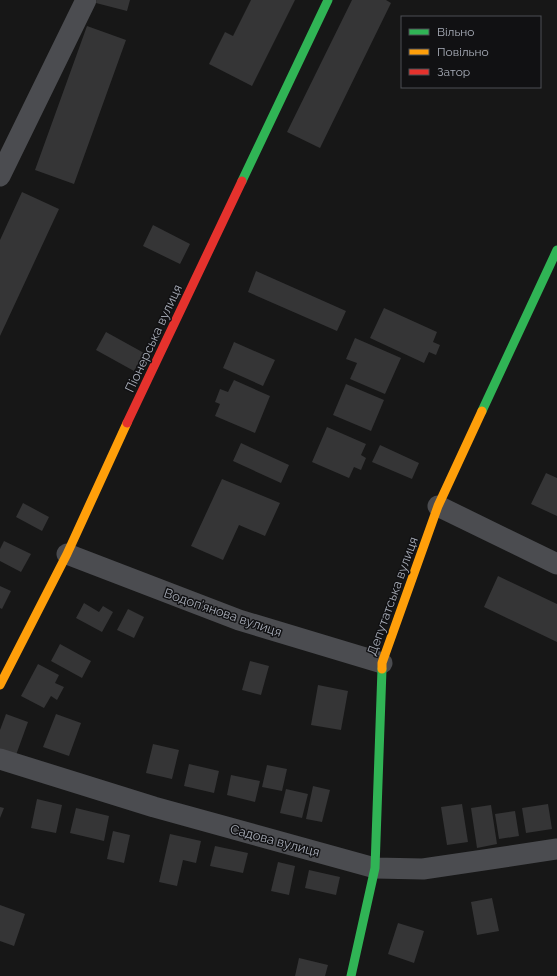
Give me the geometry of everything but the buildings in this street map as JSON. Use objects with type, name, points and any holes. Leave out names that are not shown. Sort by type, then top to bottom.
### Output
[{"type":"street","points":[[0,176],[86,0]]},
{"type":"street","name":"Піонерська вулиця","points":[[0,685],[67,554],[146,382],[328,0]]},
{"type":"street","name":"Депутатська вулиця","points":[[351,976],[375,868],[382,663],[438,506],[557,250]]},
{"type":"street","points":[[438,506],[557,564]]},
{"type":"street","name":"Водоп’янова вулиця","points":[[67,554],[239,620],[382,663]]},
{"type":"street","name":"Садова вулиця","points":[[0,759],[154,807],[375,868],[423,869],[557,849]]},
{"type":"traffic: fast","points":[[242,181],[328,0]]},
{"type":"traffic: fast","points":[[482,411],[557,250]]},
{"type":"traffic: fast","points":[[351,976],[375,868],[382,669]]},
{"type":"traffic: slow","points":[[382,669],[382,663],[438,506],[482,411]]},
{"type":"traffic: slow","points":[[0,685],[67,554],[127,423]]},
{"type":"traffic: jam","points":[[127,423],[242,181]]}]
